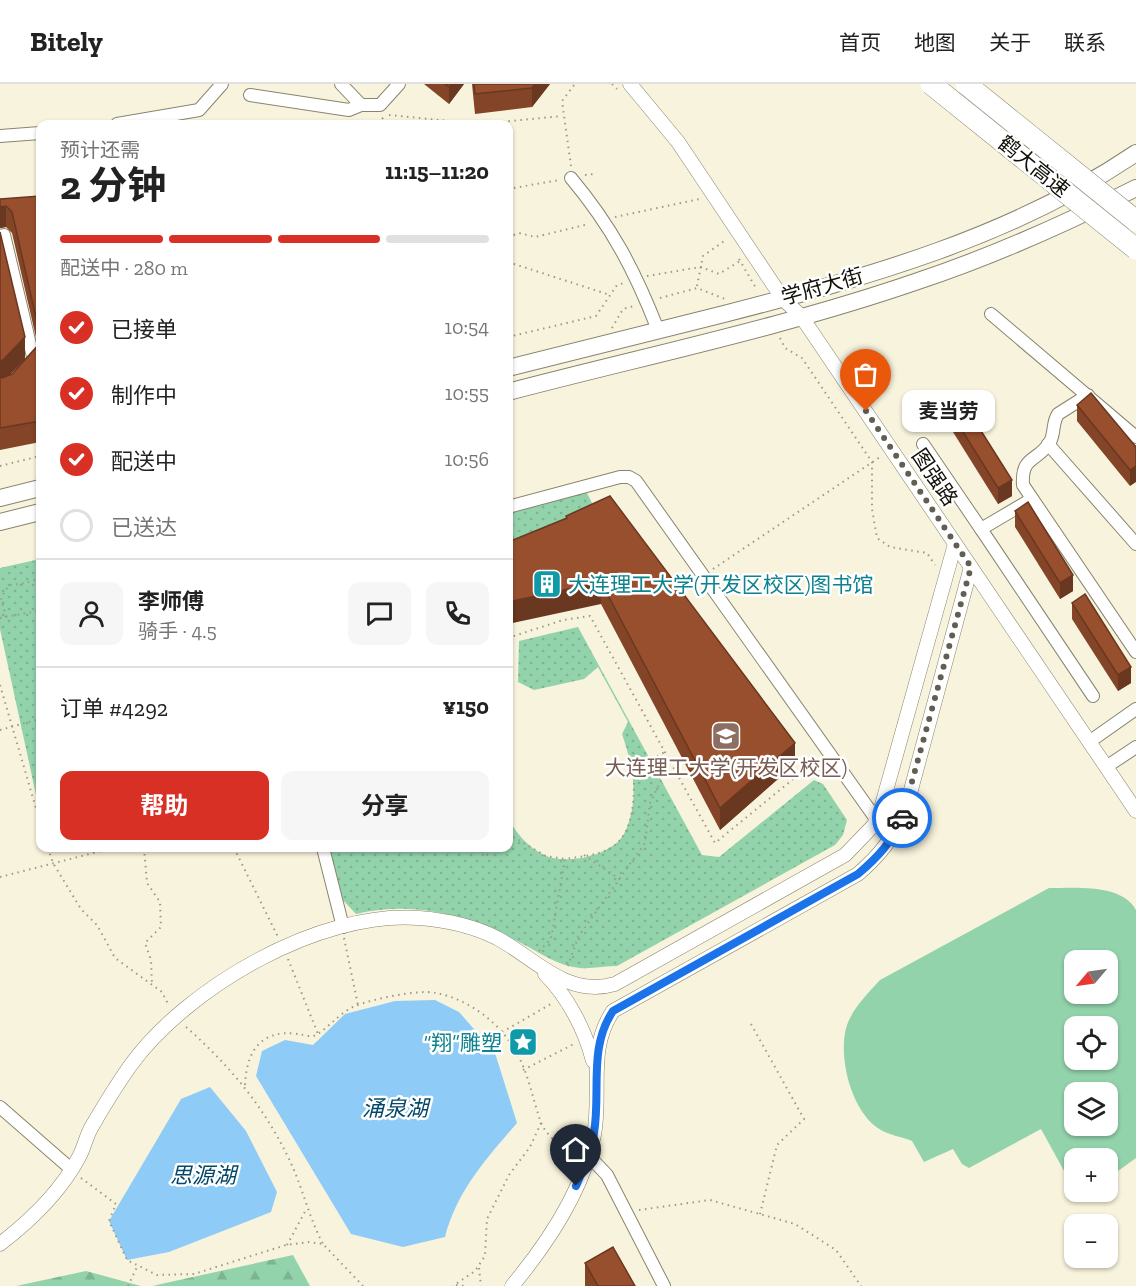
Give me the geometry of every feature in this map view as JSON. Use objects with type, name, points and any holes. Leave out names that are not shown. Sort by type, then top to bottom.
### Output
[{"type":"highway","name":"鹤大高速","points":[[931,84],[1136,249]]},
{"type":"highway","name":"鹤大高速","points":[[966,84],[1136,221]]},
{"type":"main road","name":"学府大街","points":[[513,367],[765,303],[922,259],[1019,219],[1136,153]]},
{"type":"main road","name":"学府大街","points":[[513,391],[801,316],[917,282],[1028,240],[1136,188]]},
{"type":"main road","points":[[0,498],[36,489]]},
{"type":"main road","points":[[0,522],[36,513]]},
{"type":"street","points":[[140,120],[199,110],[222,84]]},
{"type":"street","points":[[341,84],[361,105]]},
{"type":"street","points":[[250,95],[349,111],[361,105],[380,105],[399,84]]},
{"type":"street","name":"图强路","points":[[625,88],[678,141],[783,298],[801,316],[1136,811]]},
{"type":"street","points":[[0,136],[36,133]]},
{"type":"street","points":[[571,178],[597,209],[620,243],[658,330]]},
{"type":"street","points":[[0,236],[4,235],[33,361],[21,375]]},
{"type":"street","points":[[991,314],[1136,437]]},
{"type":"street","points":[[1088,395],[1058,414],[1048,444],[1030,459],[1023,469],[1023,485],[1136,652]]},
{"type":"street","points":[[923,444],[1093,696]]},
{"type":"street","points":[[1048,444],[1136,544]]},
{"type":"street","points":[[513,506],[629,477],[636,481],[876,819],[897,829]]},
{"type":"street","points":[[981,529],[1032,499]]},
{"type":"street","points":[[0,1244],[30,1219],[71,1169],[90,1130],[131,1064],[176,1017],[234,973],[283,947],[343,927],[381,919],[417,918],[448,922],[495,937],[564,980],[582,987],[598,989],[615,984],[845,855],[861,841],[876,819],[889,784],[955,544]]},
{"type":"street","points":[[512,1286],[533,1261],[553,1230],[588,1155],[594,1135],[597,1050],[602,1027],[613,1011],[858,874],[878,857],[897,829],[918,767],[971,567]]},
{"type":"street","points":[[1089,742],[1136,709]]},
{"type":"street","points":[[1106,767],[1136,747]]},
{"type":"street","points":[[324,852],[343,927]]},
{"type":"street","points":[[531,959],[552,981],[586,1038],[596,1086]]},
{"type":"street","points":[[0,1107],[71,1169]]},
{"type":"street","points":[[588,1155],[607,1175],[664,1286]]},
{"type":"path","points":[[571,178],[562,101],[575,84]]},
{"type":"path","points":[[612,84],[625,88]]},
{"type":"path","points":[[382,120],[385,115],[438,120]]},
{"type":"path","points":[[513,121],[562,116]]},
{"type":"path","points":[[513,188],[594,174]]},
{"type":"path","points":[[723,231],[732,246]]},
{"type":"path","points":[[697,288],[703,256],[727,239]]},
{"type":"path","points":[[736,254],[765,303]]},
{"type":"path","points":[[513,336],[596,315],[617,285],[636,279],[701,267],[719,274],[740,261]]},
{"type":"path","points":[[513,264],[610,295]]},
{"type":"path","points":[[608,333],[623,309],[697,288],[730,301]]},
{"type":"path","points":[[774,323],[785,348],[802,358],[872,462],[872,509],[877,538],[890,547],[927,553],[945,580]]},
{"type":"path","points":[[704,576],[891,449]]},
{"type":"path","points":[[0,466],[36,457]]},
{"type":"path","points":[[6,617],[1,598],[9,585],[26,584],[36,580]]},
{"type":"path","points":[[0,618],[36,611]]},
{"type":"path","points":[[513,636],[563,620],[590,616],[716,843],[828,751]]},
{"type":"path","points":[[0,685],[36,808]]},
{"type":"path","points":[[0,729],[36,720]]},
{"type":"path","points":[[513,837],[546,856],[565,859],[604,852],[625,834],[634,806],[634,769],[665,752]]},
{"type":"path","points":[[564,980],[578,938],[645,843],[650,803],[662,779],[651,759]]},
{"type":"path","points":[[49,852],[53,863],[81,909],[97,925],[115,958],[162,992],[176,1017],[245,1085],[288,1156],[323,1244],[363,1286]]},
{"type":"path","points":[[0,877],[97,852]]},
{"type":"path","points":[[144,852],[147,883],[160,902],[161,927],[145,943],[151,960],[152,986]]},
{"type":"path","points":[[584,855],[621,880]]},
{"type":"path","points":[[531,959],[551,939],[565,859]]},
{"type":"path","points":[[343,927],[358,1005]]},
{"type":"path","points":[[245,1085],[251,1052],[264,1039],[278,1033],[296,1033],[312,1037],[323,1032],[334,1018],[358,1005],[394,996],[434,992],[468,1004],[502,1032],[516,1051],[547,1135],[561,1146],[588,1155]]},
{"type":"path","points":[[502,1032],[563,997]]},
{"type":"path","points":[[751,1024],[804,1119],[777,1145],[760,1214]]},
{"type":"path","points":[[523,1070],[586,1038]]},
{"type":"path","points":[[455,1285],[478,1266],[485,1256],[488,1219],[509,1175],[530,1147],[541,1123]]},
{"type":"path","points":[[71,1169],[116,1204],[109,1221],[127,1260],[157,1275],[194,1274],[286,1245],[309,1242],[323,1244]]},
{"type":"path","points":[[626,1212],[710,1200],[795,1224],[836,1250],[861,1286]]},
{"type":"path","points":[[286,1245],[307,1208]]},
{"type":"path","points":[[128,1286],[137,1266]]},
{"type":"path","points":[[478,1266],[481,1286]]},
{"type":"path","points":[[455,1285],[465,1286]]},
{"type":"green space","points":[[586,491],[600,519],[513,558],[513,509]]},
{"type":"green space","points":[[36,560],[36,795],[0,629],[0,568]]},
{"type":"green space","points":[[578,627],[702,855],[719,857],[814,780],[823,784],[847,820],[843,835],[835,845],[617,966],[585,968],[564,965],[501,933],[441,913],[400,909],[356,914],[340,897],[328,852],[513,852],[513,826],[520,836],[538,852],[553,858],[577,859],[611,847],[620,840],[625,832],[634,795],[632,771],[622,734],[628,722],[598,667],[584,679],[534,690],[518,682],[519,641]]},
{"type":"green space","points":[[1049,888],[1097,889],[1120,895],[1136,910],[1136,1158],[1118,1171],[1118,1148],[1064,1148],[1064,1171],[1041,1129],[969,1168],[962,1164],[953,1149],[924,1162],[912,1141],[881,1130],[862,1111],[854,1097],[845,1067],[844,1037],[850,1019],[866,995],[880,980]]},
{"type":"green space","points":[[293,1255],[310,1286],[152,1286]]},
{"type":"green space","points":[[86,1271],[141,1286],[16,1286]]},
{"type":"water","name":"涌泉湖","points":[[435,1000],[459,1012],[495,1053],[517,1123],[465,1190],[450,1220],[445,1237],[403,1247],[351,1234],[256,1076],[262,1051],[285,1040],[313,1045],[345,1014],[395,1001]]},
{"type":"water","name":"思源湖","points":[[210,1087],[246,1131],[277,1192],[271,1212],[169,1252],[127,1260],[109,1221],[181,1099]]},
{"type":"building","points":[[474,84],[535,84],[532,88],[475,94]]},
{"type":"building","points":[[36,196],[36,317],[12,212],[6,206],[0,207],[0,199]]},
{"type":"building","points":[[0,232],[25,337],[0,361]]},
{"type":"building","points":[[36,347],[36,422],[0,428],[0,377],[12,374]]},
{"type":"building","points":[[1091,393],[1136,447],[1136,466],[1130,470],[1077,405]]},
{"type":"building","points":[[966,407],[1012,480],[998,488],[953,416]]},
{"type":"building","points":[[610,496],[795,743],[720,808],[601,582],[513,601],[513,540],[567,518],[566,516]]},
{"type":"building","points":[[1028,502],[1073,575],[1060,583],[1015,511]]},
{"type":"building","points":[[1085,594],[1131,667],[1118,675],[1072,603]]},
{"type":"building","points":[[613,1247],[635,1286],[598,1286],[585,1263]]},
{"type":"way so far","points":[[866,411],[971,567],[955,634],[902,818]]},
{"type":"place","name":"麦当劳","points":[[866,411]]},
{"type":"place","name":"大连理工大学(开发区校区)图书馆","points":[[547,584]]},
{"type":"place","name":"大连理工大学(开发区校区)","points":[[726,736]]},
{"type":"place","name":"“翔”雕塑","points":[[523,1042]]},
{"type":"route","points":[[576,1186],[594,1135],[597,1050],[602,1027],[613,1011],[858,874],[878,857],[894,837],[902,818]]}]
